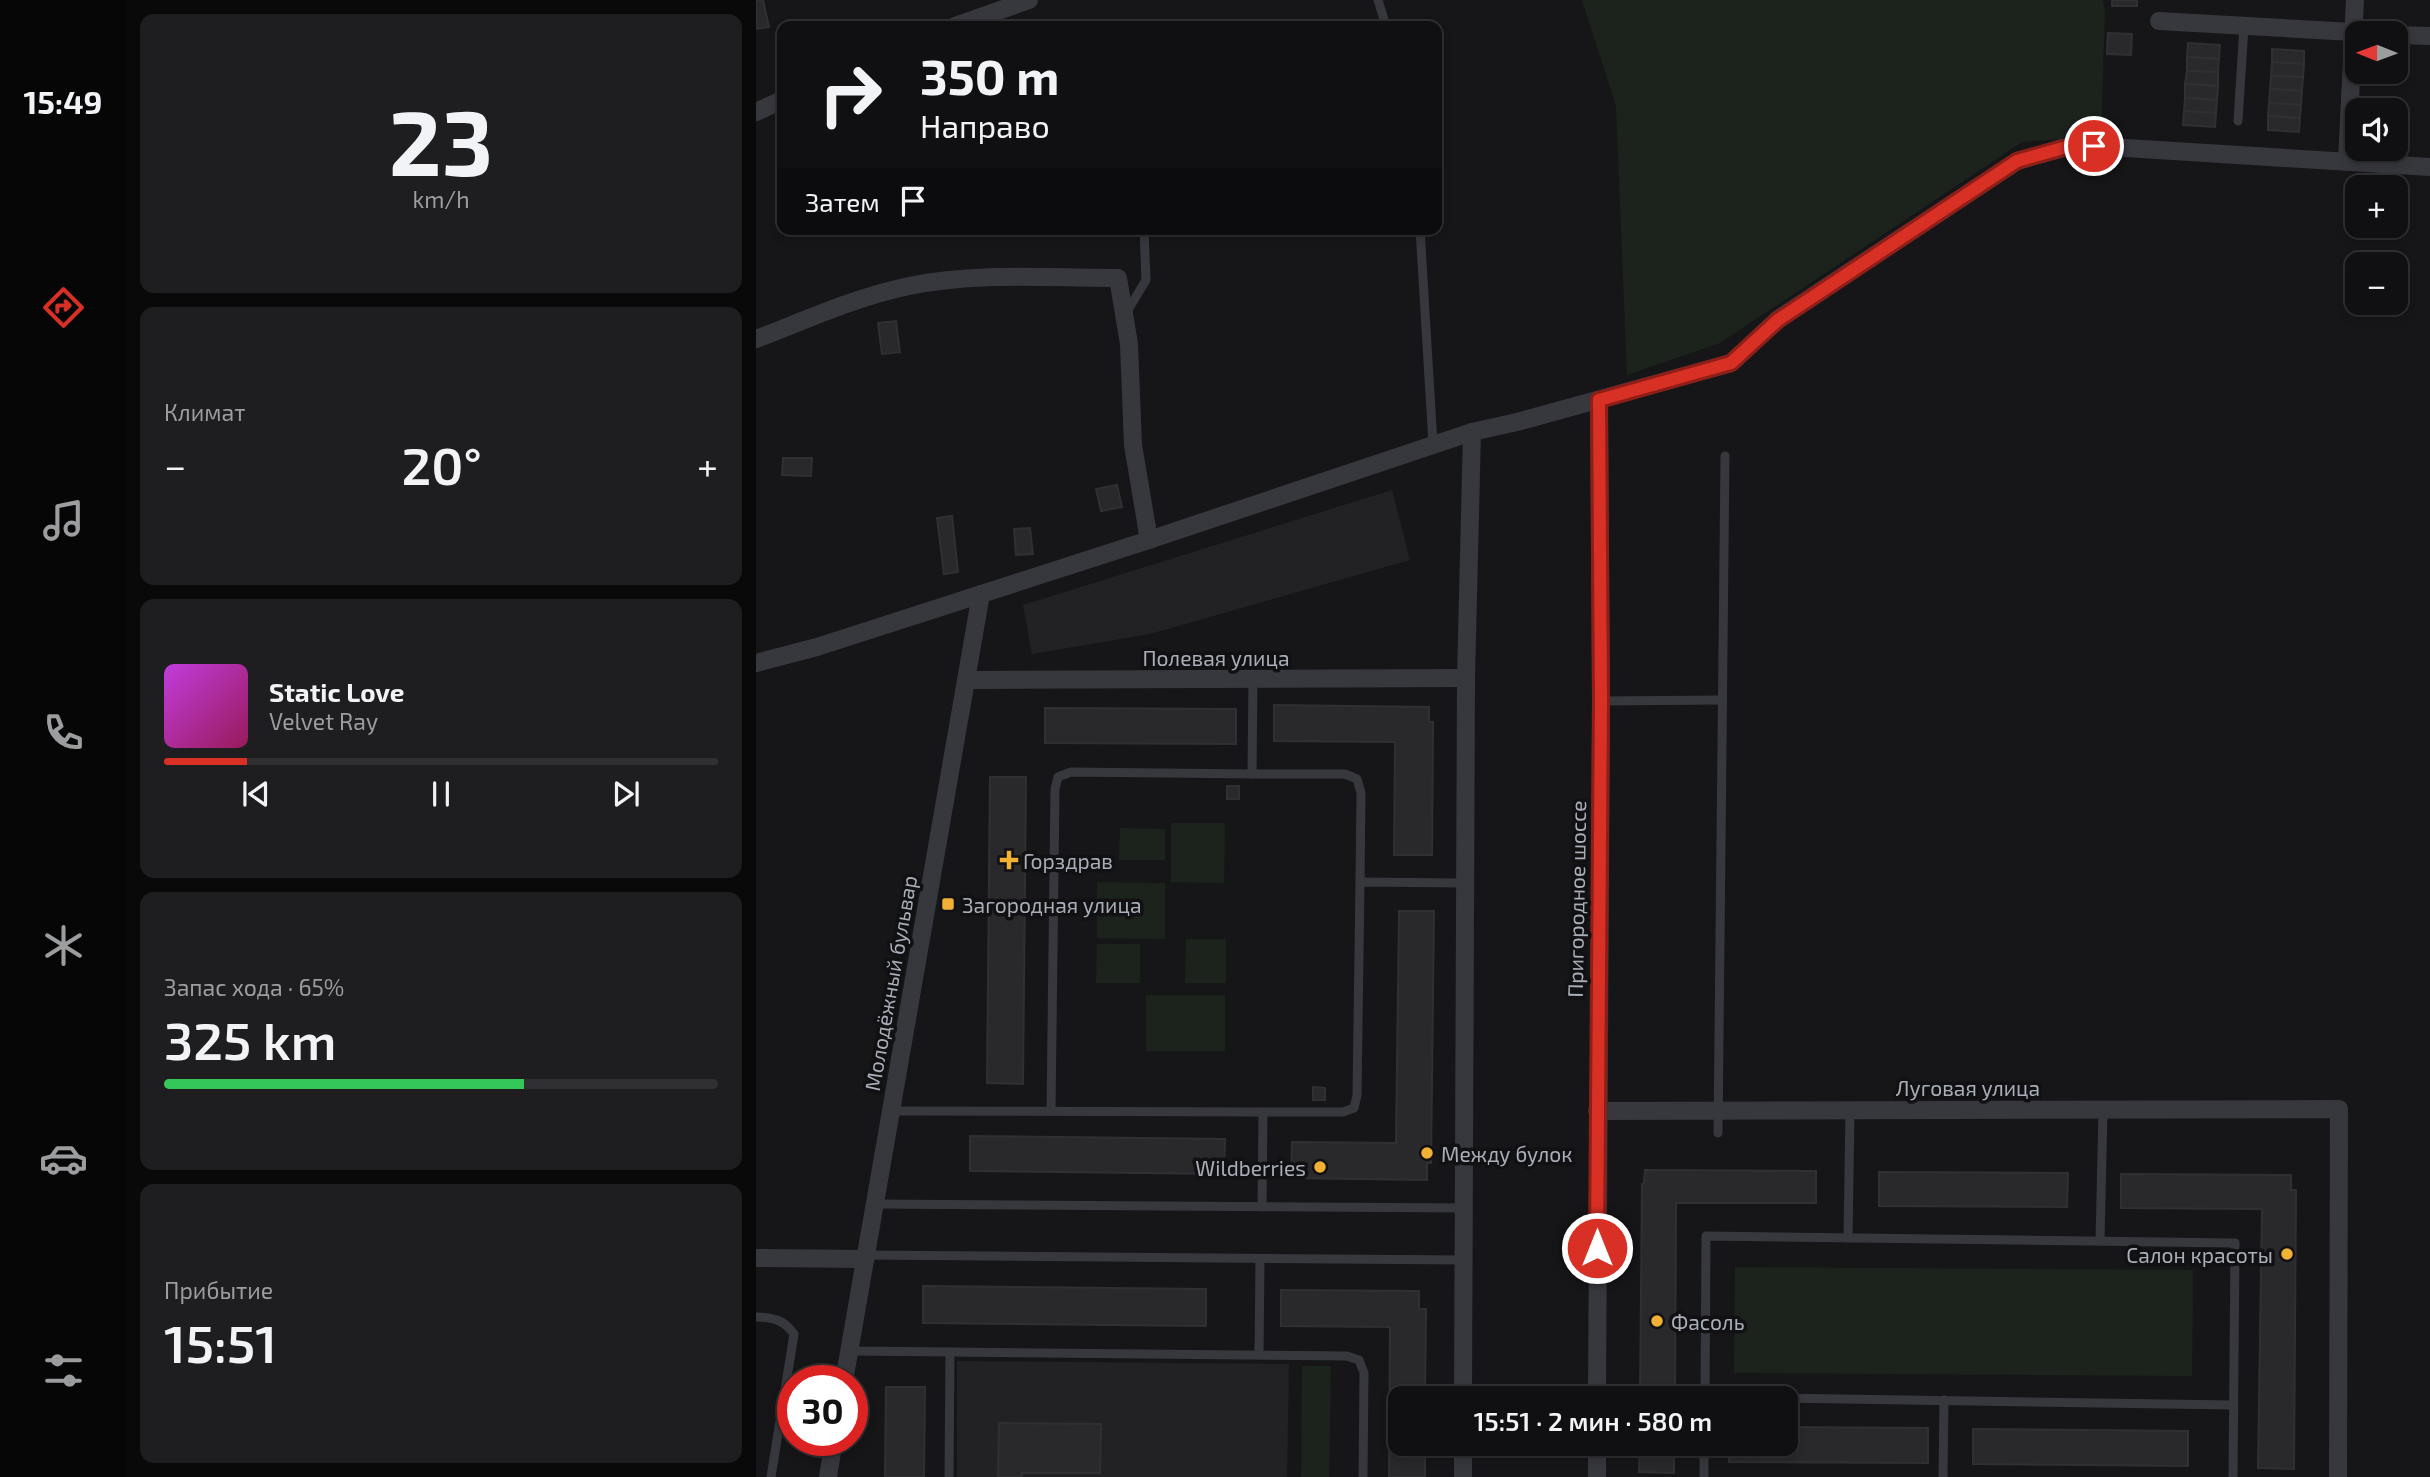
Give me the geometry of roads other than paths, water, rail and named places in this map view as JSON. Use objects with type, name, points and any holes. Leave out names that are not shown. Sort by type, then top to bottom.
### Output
[{"type":"street","points":[[970,21],[1029,0]]},
{"type":"street","points":[[2355,0],[2358,21]]},
{"type":"street","points":[[2159,21],[2345,32]]},
{"type":"street","points":[[2408,35],[2430,36]]},
{"type":"street","points":[[756,112],[777,102]]},
{"type":"street","points":[[756,663],[817,647],[1149,540],[1472,432],[1731,363],[1778,320],[2017,161],[2063,148],[2094,146],[2345,161]]},
{"type":"street","points":[[2347,161],[2430,167]]},
{"type":"street","points":[[756,339],[859,300],[908,286],[972,278],[1118,278],[1129,344],[1133,445],[1149,540]]},
{"type":"street","name":"Пригородное шоссе","points":[[1597,1386],[1601,701],[1599,400]]},
{"type":"street","points":[[1463,1386],[1466,678],[1472,432]]},
{"type":"street","name":"Молодёжный бульвар","points":[[847,1365],[981,594]]},
{"type":"street","name":"Полевая улица","points":[[966,680],[1466,678]]},
{"type":"street","name":"Луговая улица","points":[[1597,1111],[2339,1109],[2338,1477]]},
{"type":"street","points":[[756,1258],[865,1257]]},
{"type":"street","points":[[828,1477],[831,1456]]},
{"type":"street","points":[[1463,1456],[1463,1477]]},
{"type":"street","points":[[1597,1456],[1597,1477]]},
{"type":"lane","points":[[1378,0],[1384,21]]},
{"type":"lane","points":[[2238,121],[2244,26]]},
{"type":"lane","points":[[1124,317],[1146,280],[1144,235]]},
{"type":"lane","points":[[1420,235],[1433,444]]},
{"type":"lane","points":[[1718,1133],[1725,456]]},
{"type":"lane","points":[[1252,774],[1253,679]]},
{"type":"lane","points":[[1601,701],[1722,700]]},
{"type":"lane","points":[[891,1111],[1343,1112],[1354,1108],[1357,1095],[1360,882],[1360,793],[1357,779],[1345,774],[1071,772],[1058,777],[1055,789],[1051,1111]]},
{"type":"lane","points":[[1360,882],[1465,883]]},
{"type":"lane","points":[[2100,1241],[2103,1109]]},
{"type":"lane","points":[[1848,1238],[1850,1110]]},
{"type":"lane","points":[[1262,1207],[1263,1112]]},
{"type":"lane","points":[[874,1204],[1464,1208]]},
{"type":"lane","points":[[1704,1386],[1706,1236],[2235,1243],[2233,1477]]},
{"type":"lane","points":[[865,1257],[1464,1260]]},
{"type":"lane","points":[[1259,1356],[1260,1259]]},
{"type":"lane","points":[[756,1317],[771,1317],[786,1324],[794,1334],[771,1477]]},
{"type":"lane","points":[[849,1351],[1348,1356],[1359,1360],[1364,1373],[1363,1477]]},
{"type":"lane","points":[[949,1477],[950,1352]]},
{"type":"lane","points":[[1798,1399],[2234,1405]]},
{"type":"lane","points":[[1944,1400],[1944,1477]]},
{"type":"lane","points":[[1704,1456],[1704,1477]]},
{"type":"place","name":"Горздрав","points":[[1009,860]]},
{"type":"place","name":"Загородная улица","points":[[948,904]]},
{"type":"place","name":"Между булок","points":[[1427,1153]]},
{"type":"place","name":"Wildberries","points":[[1320,1167]]},
{"type":"place","name":"Салон красоты","points":[[2287,1254]]},
{"type":"place","name":"Фасоль","points":[[1657,1321]]}]
